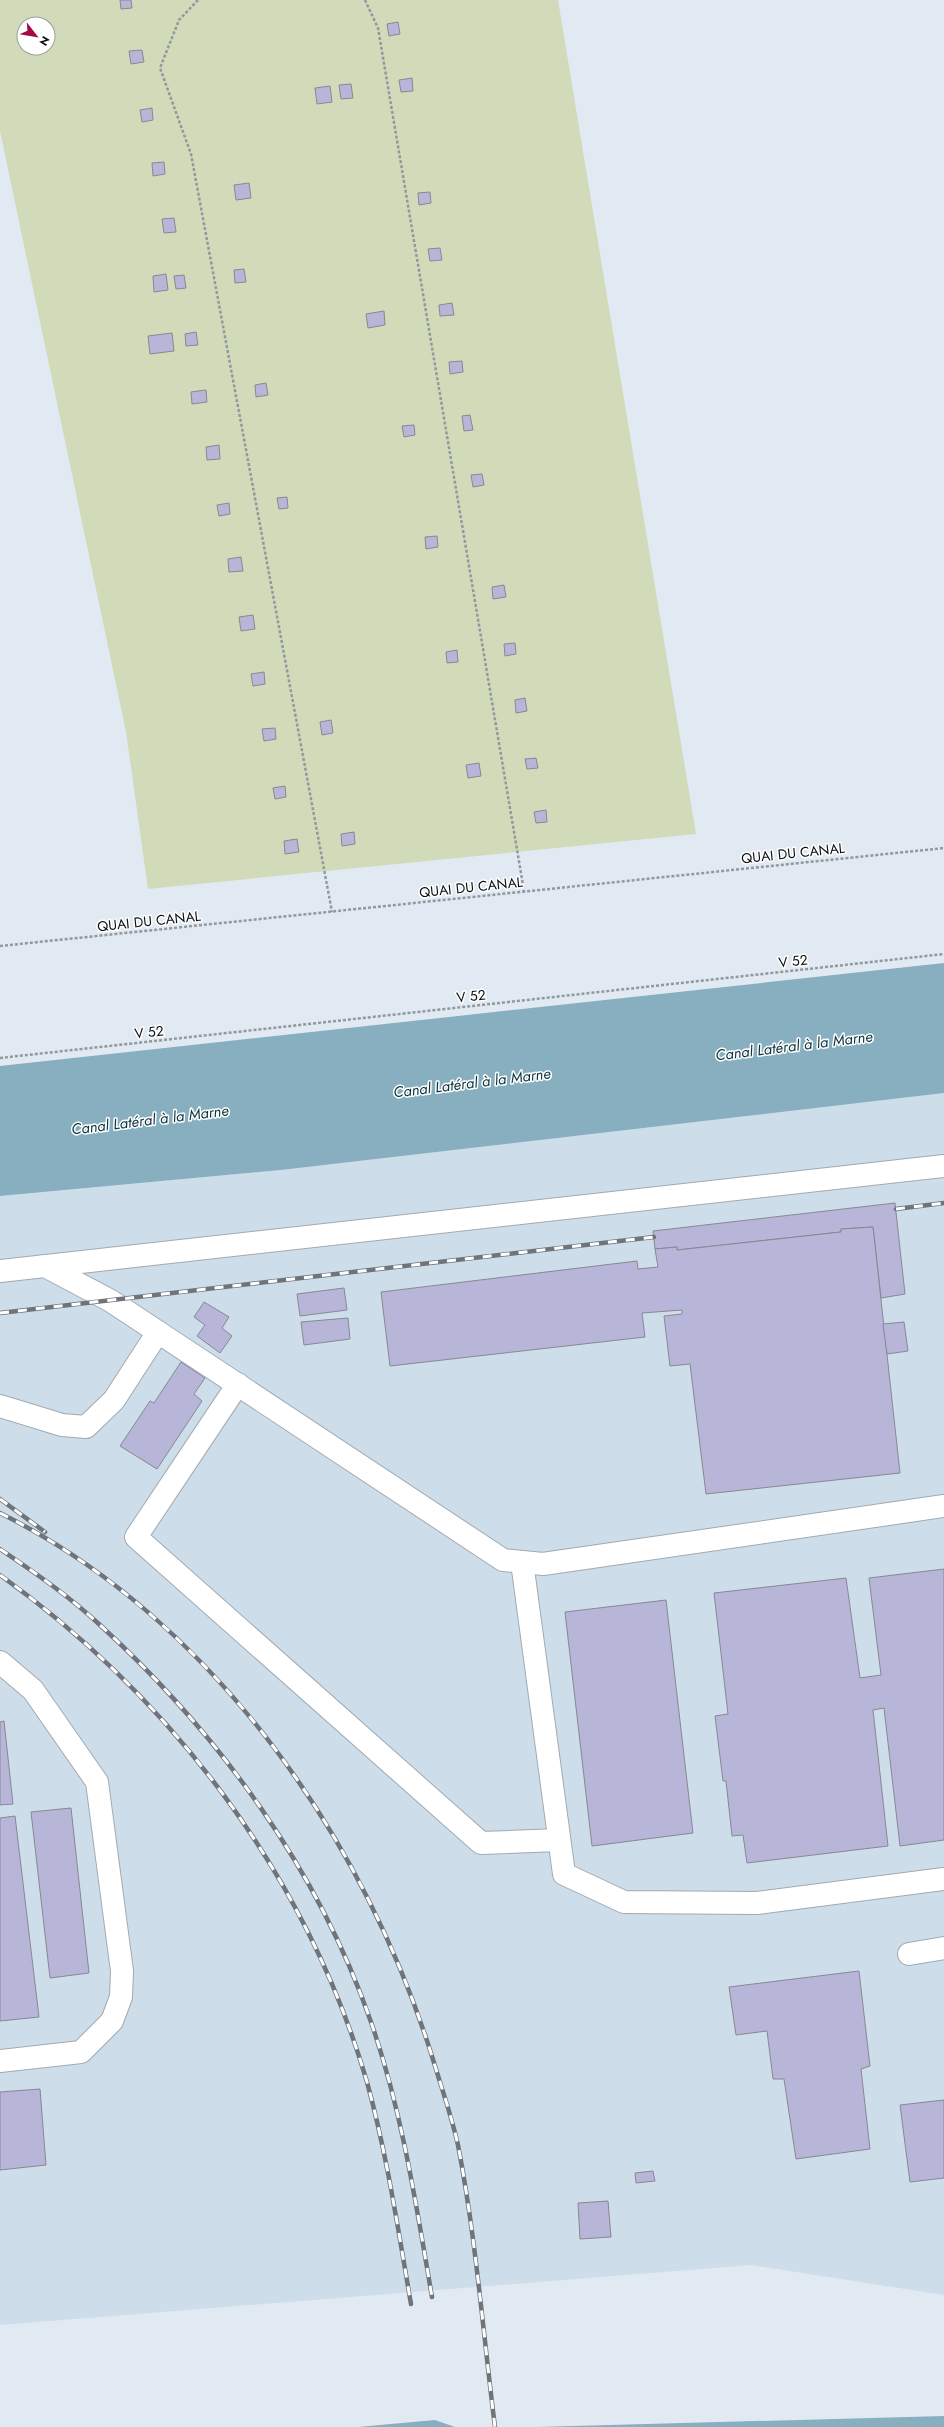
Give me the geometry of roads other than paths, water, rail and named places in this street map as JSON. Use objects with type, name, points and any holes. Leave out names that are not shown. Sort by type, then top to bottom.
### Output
[{"type":"lane","points":[[0,1271],[944,1166]]},
{"type":"lane","points":[[45,1266],[111,1301],[503,1560],[543,1564],[944,1506]]},
{"type":"lane","points":[[0,1406],[62,1425],[86,1427],[114,1400],[158,1332]]},
{"type":"lane","points":[[238,1384],[136,1537],[481,1843],[559,1840]]},
{"type":"lane","points":[[522,1562],[564,1874],[624,1902],[757,1904],[944,1879]]},
{"type":"lane","points":[[0,1662],[33,1690],[97,1782],[122,1971],[121,1997],[112,2022],[82,2052],[0,2061]]},
{"type":"lane","points":[[909,1954],[944,1948]]},
{"type":"water","name":"Canal Latéral à la Marne","points":[[944,963],[944,1093],[281,1170],[0,1196],[0,1066]]},
{"type":"water","points":[[944,2416],[944,2427],[537,2427]]},
{"type":"water","points":[[435,2420],[455,2427],[358,2427]]},
{"type":"railway","points":[[896,1209],[944,1203]]},
{"type":"railway","points":[[0,1313],[654,1237]]},
{"type":"railway","points":[[0,1499],[45,1532]]},
{"type":"railway","points":[[0,1513],[77,1558],[149,1613],[214,1676],[272,1745],[324,1820],[368,1900],[406,1982],[435,2066],[456,2135],[470,2215],[495,2427]]},
{"type":"railway","points":[[0,1549],[64,1594],[100,1625],[185,1711],[224,1758],[260,1807],[293,1858],[323,1911],[349,1965],[371,2022],[382,2056],[400,2124],[432,2297]]},
{"type":"railway","points":[[0,1575],[63,1624],[122,1678],[176,1736],[226,1798],[270,1864],[309,1934],[341,2006],[367,2082],[397,2220],[411,2304]]}]
